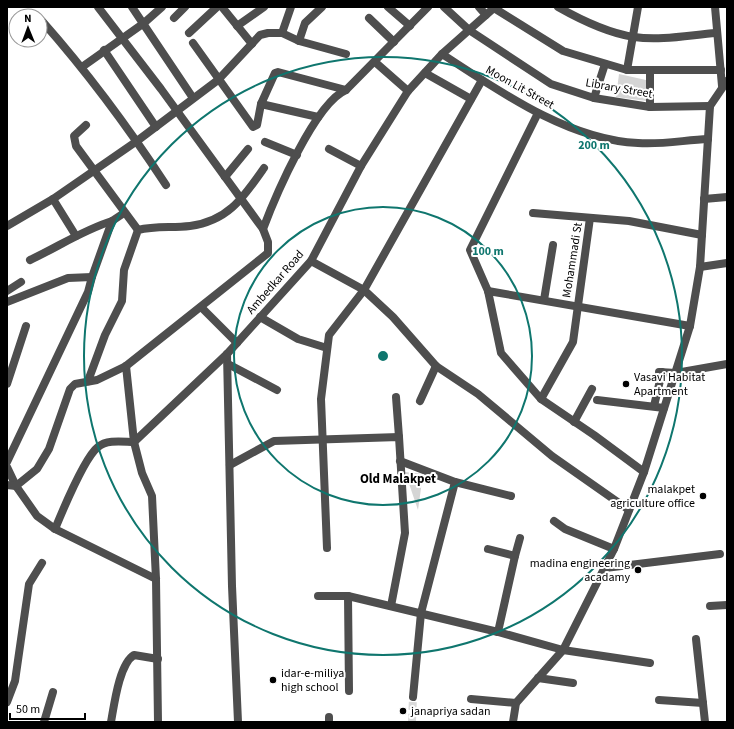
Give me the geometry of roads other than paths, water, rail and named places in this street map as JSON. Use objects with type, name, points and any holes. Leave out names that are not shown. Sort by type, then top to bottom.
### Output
[{"type":"street","points":[[11,485],[37,469],[49,448],[70,389],[75,384],[96,380],[126,366],[268,253],[268,242],[263,230],[122,37],[98,7]]},
{"type":"street","points":[[132,7],[193,98]]},
{"type":"street","points":[[82,67],[122,37],[144,23],[161,7]]},
{"type":"street","points":[[174,18],[185,7]]},
{"type":"street","points":[[189,33],[217,7]]},
{"type":"street","points":[[222,7],[252,44]]},
{"type":"street","points":[[237,26],[264,7]]},
{"type":"street","points":[[282,33],[291,7]]},
{"type":"street","points":[[299,41],[305,23],[322,7]]},
{"type":"street","points":[[388,7],[410,26]]},
{"type":"street","points":[[263,230],[270,209],[318,117],[338,94],[346,90],[375,62],[428,7]]},
{"type":"street","name":"Library Street","points":[[444,7],[470,30],[551,84],[594,98],[650,107],[710,106]]},
{"type":"street","points":[[479,7],[486,15]]},
{"type":"street","points":[[558,7],[588,24],[634,37],[661,37],[716,33]]},
{"type":"street","points":[[627,70],[634,37],[638,7]]},
{"type":"street","points":[[513,722],[516,703],[563,650],[614,549],[644,472],[690,326],[700,267],[710,106],[725,83],[721,70],[716,33],[715,7]]},
{"type":"street","points":[[494,8],[563,51],[605,64],[627,70],[721,70]]},
{"type":"street","name":"Ambedkar Road","points":[[134,442],[227,354],[311,261],[361,166],[408,91],[442,54],[494,8]]},
{"type":"street","points":[[370,18],[394,42]]},
{"type":"street","points":[[48,28],[82,67],[137,141],[166,185]]},
{"type":"street","points":[[8,224],[53,199],[156,127],[176,110],[218,80],[260,35],[268,33],[282,33],[299,41],[346,54]]},
{"type":"street","points":[[192,43],[253,126],[257,125],[261,104],[272,76],[278,72],[346,90]]},
{"type":"street","points":[[104,50],[156,127]]},
{"type":"street","name":"Moon Lit Street","points":[[442,54],[482,80],[538,113],[590,135],[637,144],[708,139]]},
{"type":"street","points":[[375,62],[408,91]]},
{"type":"street","points":[[594,98],[605,64]]},
{"type":"street","points":[[650,71],[650,107]]},
{"type":"street","points":[[425,73],[471,99]]},
{"type":"street","points":[[327,548],[321,440],[321,399],[328,335],[364,290],[482,80]]},
{"type":"street","points":[[261,104],[318,117]]},
{"type":"street","points":[[538,113],[470,250],[488,291],[501,353],[541,399],[644,472]]},
{"type":"street","points":[[86,125],[74,136],[76,146],[138,230]]},
{"type":"street","points":[[265,142],[297,155]]},
{"type":"street","points":[[225,177],[248,149]]},
{"type":"street","points":[[329,149],[361,166]]},
{"type":"street","points":[[138,230],[152,227],[189,226],[209,222],[221,217],[241,200],[264,168]]},
{"type":"street","points":[[704,200],[727,198]]},
{"type":"street","points":[[53,199],[76,236]]},
{"type":"street","points":[[30,260],[54,249],[96,226],[112,221],[124,213]]},
{"type":"street","points":[[533,213],[629,221],[702,235]]},
{"type":"street","name":"Mohammadi St","points":[[541,399],[572,342],[590,218]]},
{"type":"street","points":[[7,462],[88,292],[112,221]]},
{"type":"street","points":[[88,381],[105,335],[122,301],[124,270],[138,230]]},
{"type":"street","points":[[544,300],[553,245]]},
{"type":"street","points":[[311,261],[364,290],[393,317],[436,366],[478,394],[552,456],[629,510]]},
{"type":"street","points":[[700,267],[727,263]]},
{"type":"street","points":[[7,302],[68,278],[92,277]]},
{"type":"street","points":[[7,291],[21,282]]},
{"type":"street","points":[[488,291],[690,326]]},
{"type":"street","points":[[201,307],[237,343]]},
{"type":"street","points":[[260,317],[298,339],[327,348]]},
{"type":"street","points":[[7,384],[26,326]]},
{"type":"street","points":[[227,354],[238,722]]},
{"type":"street","points":[[228,364],[277,390]]},
{"type":"street","points":[[654,406],[660,372],[676,373],[727,364]]},
{"type":"street","points":[[126,366],[134,442],[142,473],[152,496],[156,579],[158,722]]},
{"type":"street","points":[[420,401],[436,366]]},
{"type":"street","points":[[574,422],[592,390]]},
{"type":"street","points":[[390,606],[405,533],[396,396]]},
{"type":"street","points":[[598,400],[664,408]]},
{"type":"street","points":[[230,465],[274,441],[398,437]]},
{"type":"street","points":[[55,529],[69,496],[98,446],[110,442],[134,442]]},
{"type":"street","points":[[400,461],[455,482],[511,496]]},
{"type":"street","points":[[7,467],[11,485],[38,516],[55,529],[156,579]]},
{"type":"street","points":[[413,697],[421,613],[455,482]]},
{"type":"street","points":[[554,521],[565,529],[614,549]]},
{"type":"street","points":[[498,632],[520,538]]},
{"type":"street","points":[[488,549],[515,556]]},
{"type":"street","points":[[605,568],[720,554]]},
{"type":"street","points":[[7,702],[15,681],[28,584],[42,563]]},
{"type":"street","points":[[318,596],[348,596],[498,632],[563,650],[650,663]]},
{"type":"street","points":[[348,596],[348,690]]},
{"type":"street","points":[[710,606],[727,605]]},
{"type":"street","points":[[696,639],[705,722]]},
{"type":"street","points":[[111,722],[117,691],[124,669],[131,656],[134,655],[158,659]]},
{"type":"street","points":[[538,678],[573,683]]},
{"type":"street","points":[[44,722],[53,692]]},
{"type":"street","points":[[471,700],[516,703]]},
{"type":"street","points":[[659,700],[703,703]]},
{"type":"tunnel","points":[[412,722],[413,697]]},
{"type":"place","name":"Vasavi Habitat Apartment","points":[[626,384]]},
{"type":"place","name":"malakpet agriculture office","points":[[703,496]]},
{"type":"place","name":"madina engineering acadamy","points":[[638,570]]},
{"type":"place","name":"idar-e-miliya high school","points":[[273,680]]},
{"type":"place","name":"janapriya sadan","points":[[403,711]]},
{"type":"district","name":"Old Malakpet","points":[[398,478]]}]
